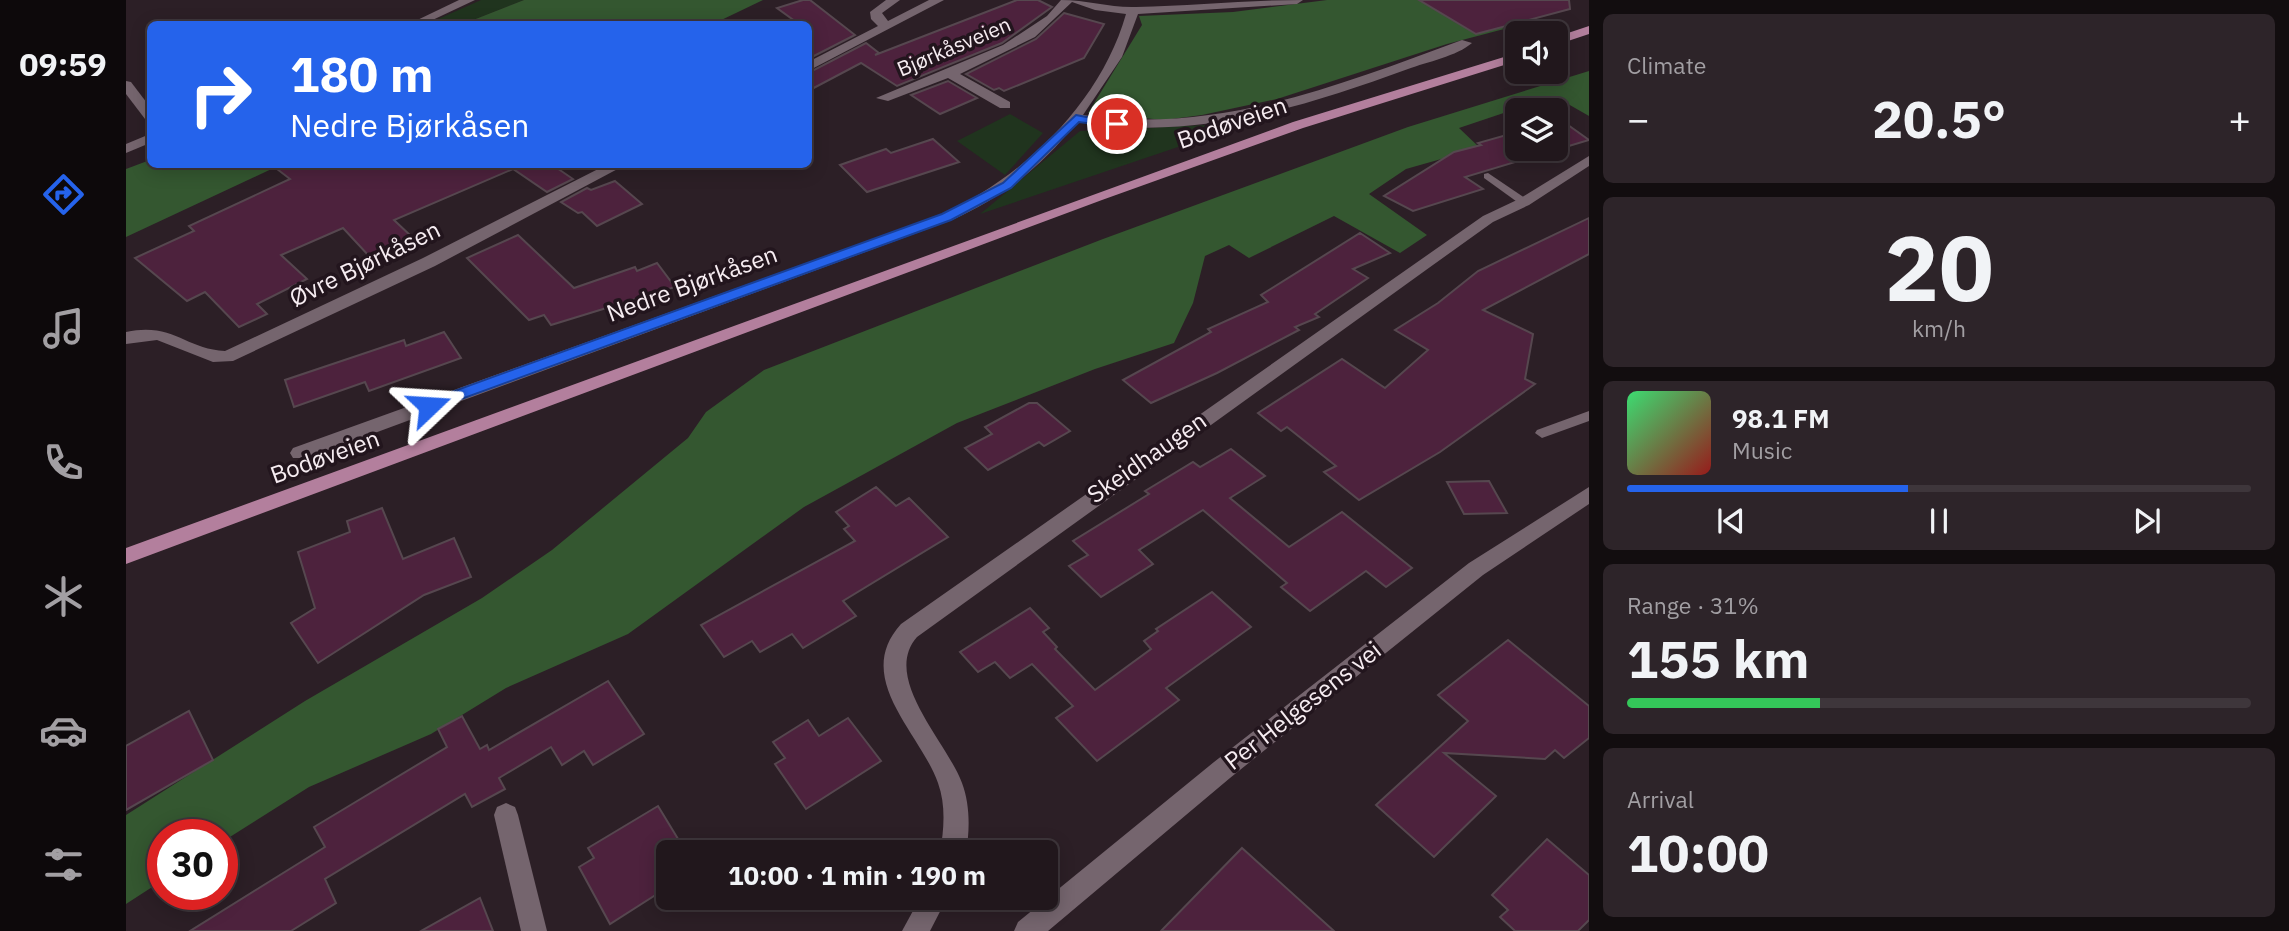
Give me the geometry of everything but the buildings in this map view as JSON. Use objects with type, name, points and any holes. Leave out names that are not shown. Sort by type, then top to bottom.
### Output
[{"type":"main road","points":[[1568,39],[1589,30]]},
{"type":"main road","points":[[1568,41],[1589,37]]},
{"type":"main road","name":"Bodøveien","points":[[126,556],[1097,197],[1298,125],[1505,60]]},
{"type":"street","points":[[422,21],[469,0]]},
{"type":"street","points":[[885,25],[877,19],[876,12],[894,0]]},
{"type":"street","points":[[812,65],[938,0]]},
{"type":"street","name":"Bjørkåsveien","points":[[883,98],[1026,38],[1058,13],[1068,0]]},
{"type":"street","points":[[1077,0],[1133,11],[1297,0]]},
{"type":"street","name":"Nedre Bjørkåsen","points":[[300,453],[947,217],[1007,185],[1076,118],[1107,73],[1131,24],[1133,11]]},
{"type":"street","points":[[1076,118],[1152,126],[1241,113],[1304,97],[1466,43]]},
{"type":"street","points":[[947,72],[1005,105]]},
{"type":"street","points":[[126,85],[147,112]]},
{"type":"street","points":[[126,149],[147,139]]},
{"type":"street","name":"Skeidhaugen","points":[[954,840],[957,819],[950,783],[899,689],[894,668],[896,650],[907,633],[989,570],[1420,266],[1488,219],[1524,202],[1589,160]]},
{"type":"street","name":"Øvre Bjørkåsen","points":[[126,338],[163,334],[211,358],[241,352],[612,168]]},
{"type":"street","name":"Per Helgesens vei","points":[[1027,931],[1222,770],[1476,569],[1589,494]]},
{"type":"street","points":[[506,815],[534,931]]},
{"type":"street","points":[[915,931],[927,910]]},
{"type":"lane","points":[[1488,176],[1524,202]]},
{"type":"lane","points":[[1542,433],[1589,416]]},
{"type":"green space","points":[[481,0],[524,0],[471,21],[434,21]]},
{"type":"green space","points":[[524,0],[763,0],[719,21],[471,21]]},
{"type":"green space","points":[[1327,0],[1451,0],[1504,29],[1447,44],[1277,99],[1202,115],[1164,120],[1088,113],[1142,25],[1139,16],[1233,12]]},
{"type":"green space","points":[[1589,71],[1589,116],[1568,104],[1568,98],[1505,98],[1505,113],[1459,128],[1480,148],[1406,169],[1369,194],[1427,235],[1400,253],[1334,216],[1249,258],[1229,245],[1205,256],[1193,303],[1174,343],[1095,369],[957,423],[804,507],[628,634],[506,688],[431,734],[309,787],[238,832],[238,819],[147,819],[147,890],[126,904],[126,815],[305,701],[482,598],[552,550],[688,438],[706,412],[764,370],[1103,239],[1408,127],[1547,84],[1568,84],[1568,77]]},
{"type":"green space","points":[[1010,114],[1043,133],[1005,175],[957,141]]},
{"type":"green space","points":[[1249,123],[980,214],[1080,131]]},
{"type":"green space","points":[[147,161],[147,168],[274,168],[126,237],[126,169]]},
{"type":"route","points":[[429,406],[947,217],[984,200],[1007,185],[1076,118],[1117,124]]}]
